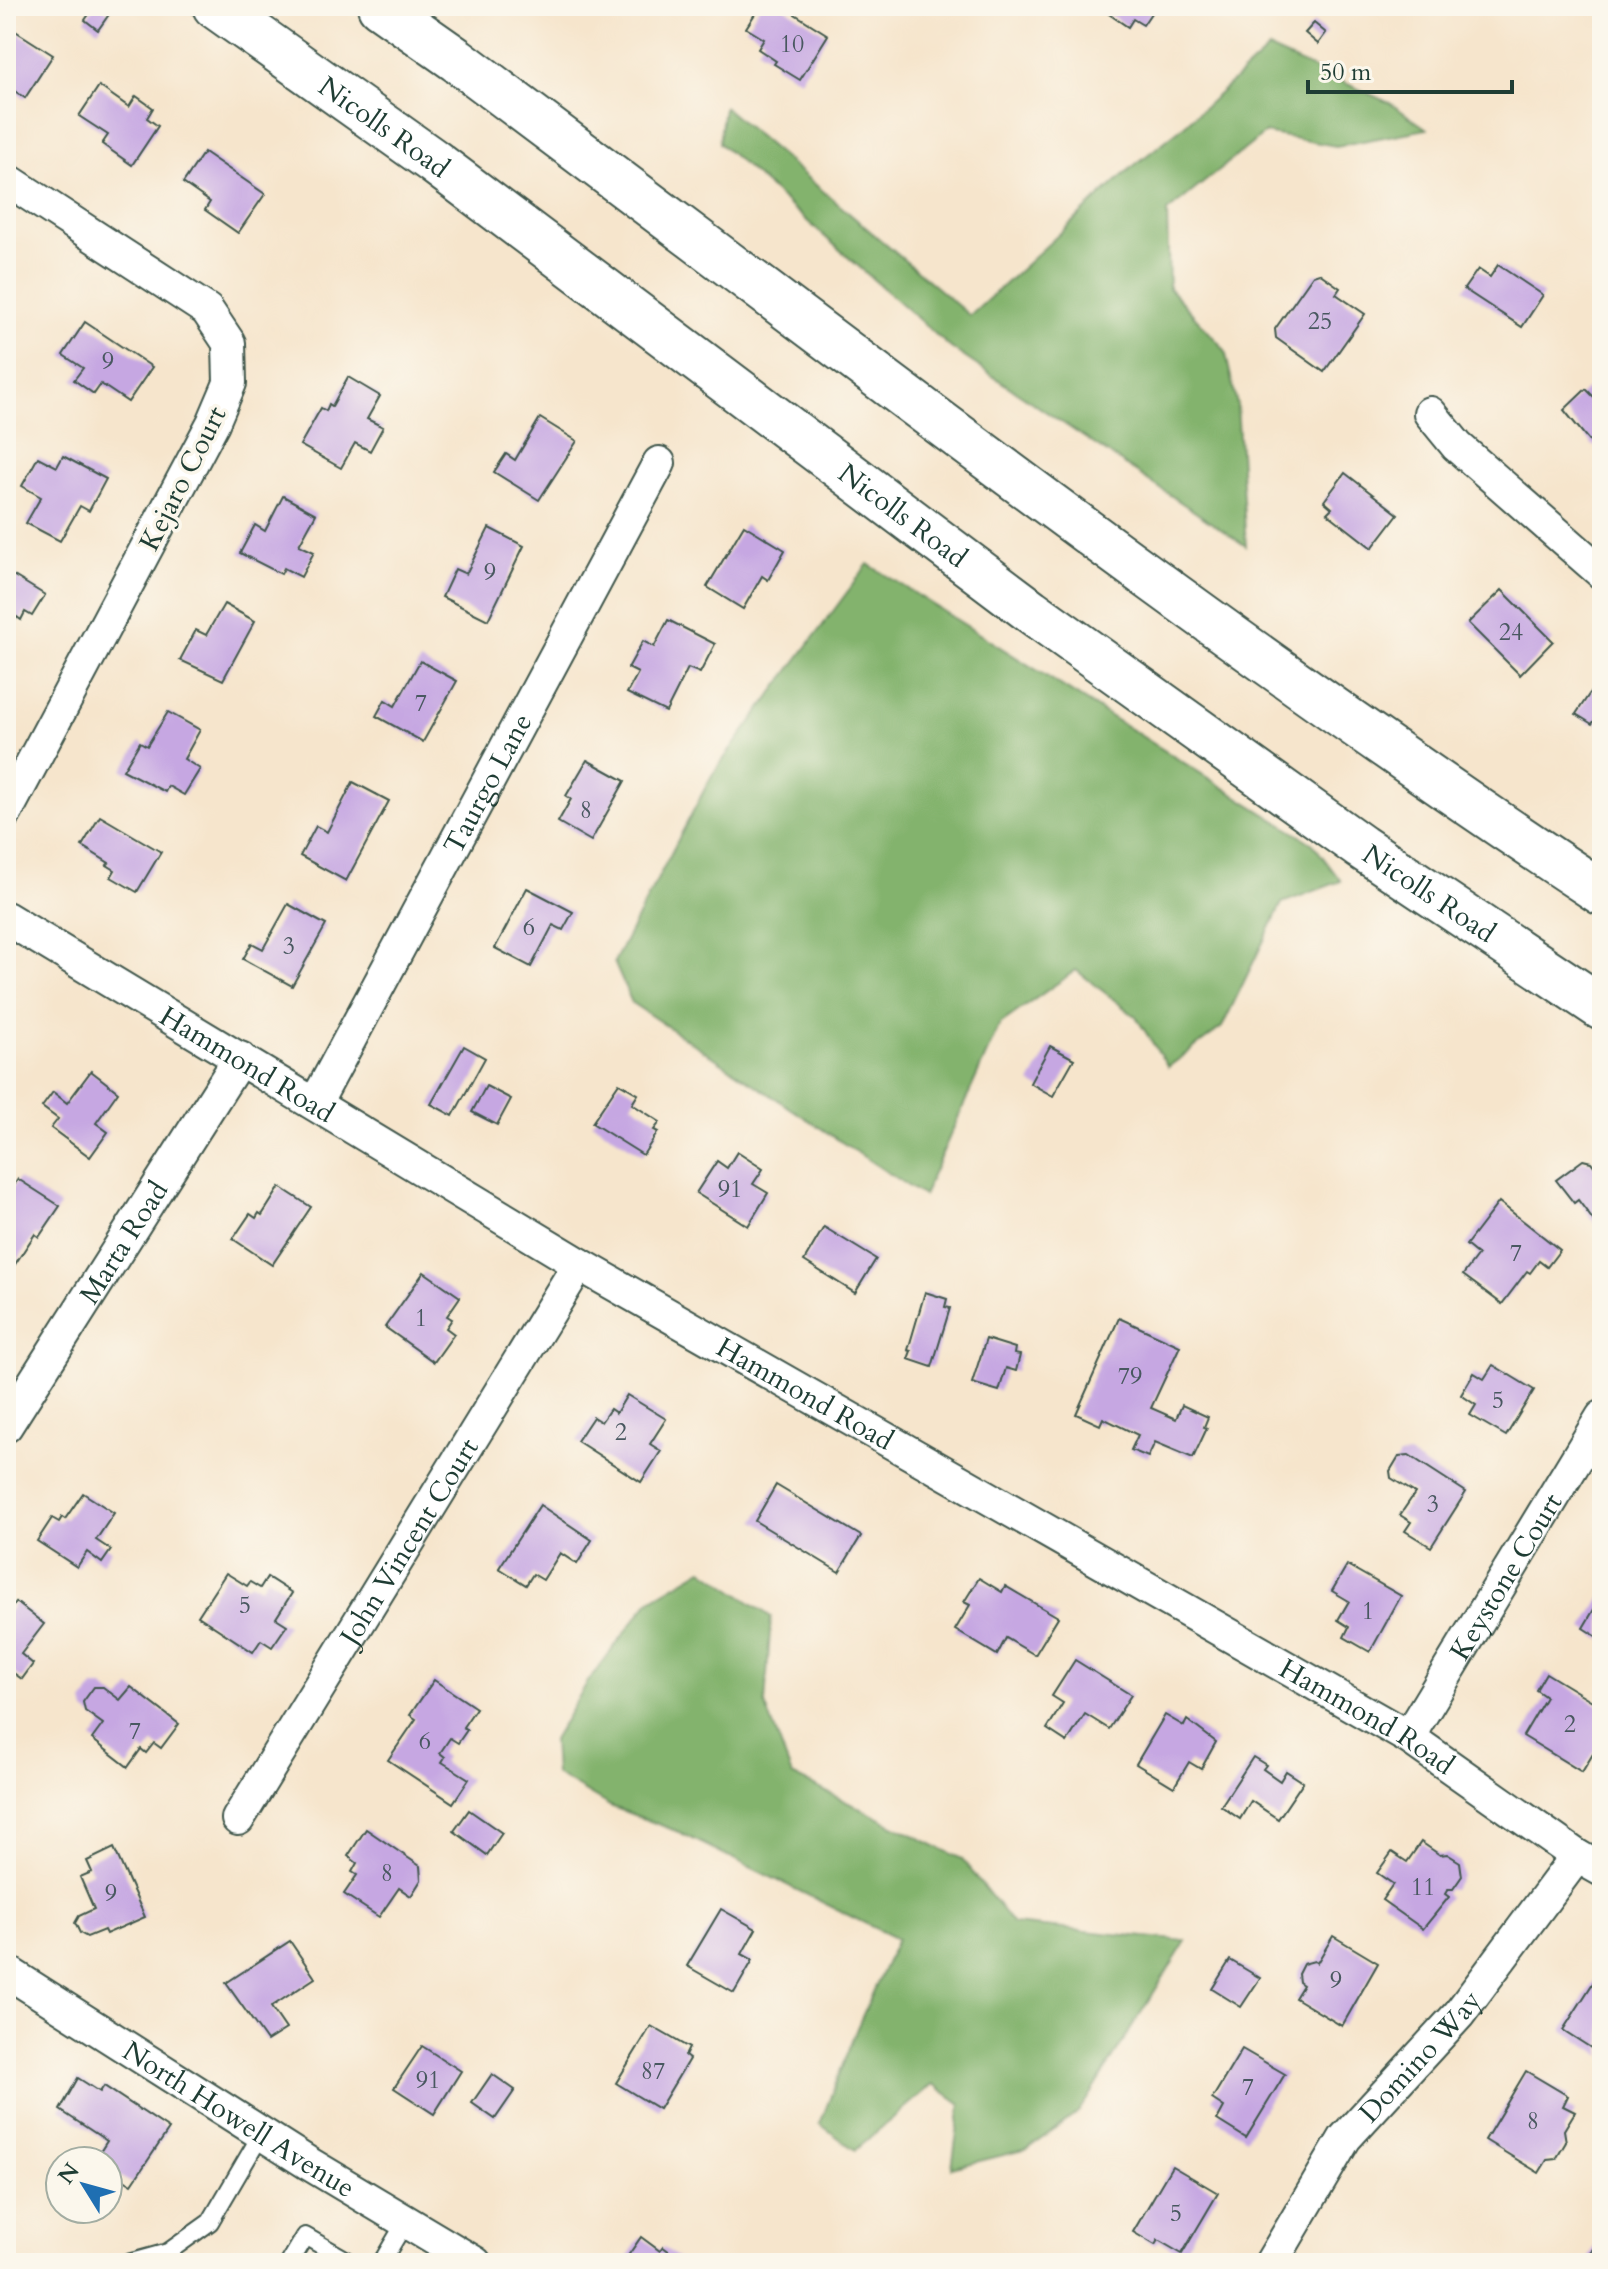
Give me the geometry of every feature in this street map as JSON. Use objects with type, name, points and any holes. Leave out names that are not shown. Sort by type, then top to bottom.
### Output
[{"type":"highway","name":"Nicolls Road","points":[[215,6],[433,161],[1094,657],[1361,847],[1602,1008]]},
{"type":"highway","points":[[380,6],[457,60],[1121,557],[1410,762],[1602,893]]},
{"type":"street","name":"Kejaro Court","points":[[6,179],[207,310],[229,343],[230,383],[213,423],[6,812]]},
{"type":"street","points":[[1430,413],[1457,446],[1602,573]]},
{"type":"street","name":"Taurgo Lane","points":[[315,1104],[659,463]]},
{"type":"street","name":"Hammond Road","points":[[6,918],[579,1264],[1408,1737],[1590,1863]]},
{"type":"street","name":"Marta Road","points":[[6,1426],[240,1058]]},
{"type":"street","name":"John Vincent Court","points":[[238,1819],[579,1264]]},
{"type":"street","name":"Keystone Court","points":[[1408,1737],[1602,1417]]},
{"type":"street","name":"Domino Way","points":[[1271,2263],[1345,2138],[1459,2014],[1590,1863]]},
{"type":"street","name":"North Howell Avenue","points":[[6,1971],[475,2263]]},
{"type":"lane","points":[[128,2263],[168,2252],[210,2222],[262,2133]]},
{"type":"lane","points":[[381,2263],[406,2221]]},
{"type":"lane","points":[[289,2263],[305,2236],[352,2263]]},
{"type":"green space","points":[[1269,49],[1390,103],[1427,129],[1336,146],[1265,133],[1167,212],[1169,288],[1225,350],[1237,405],[1246,546],[951,348],[719,143],[724,107],[970,316],[1131,168],[1179,130]]},
{"type":"green space","points":[[868,564],[1313,844],[1341,881],[1282,903],[1222,1027],[1168,1067],[1136,1017],[1076,970],[1000,1024],[923,1196],[632,1003],[614,962],[712,775]]},
{"type":"green space","points":[[703,1569],[771,1617],[765,1704],[792,1775],[962,1859],[1013,1924],[1186,1941],[1079,2112],[1027,2149],[952,2168],[961,2104],[933,2084],[855,2150],[820,2124],[857,2028],[897,1939],[679,1832],[610,1806],[555,1774],[553,1740],[587,1683],[649,1601]]},
{"type":"building","points":[[95,6],[101,6],[110,13],[98,30],[85,20]]},
{"type":"building","points":[[760,6],[782,6],[828,35],[800,80],[774,64],[776,61],[758,49],[764,39],[746,28]]},
{"type":"building","points":[[1101,6],[1155,7],[1143,25],[1133,19],[1128,27]]},
{"type":"building","points":[[1314,23],[1326,33],[1318,44],[1305,33]]},
{"type":"building","points":[[6,25],[53,55],[25,98],[6,85]]},
{"type":"building","points":[[99,86],[129,107],[136,96],[153,108],[147,118],[158,126],[132,165],[102,144],[108,135],[79,116]]},
{"type":"building","points":[[204,152],[265,194],[238,233],[205,210],[210,202],[183,183]]},
{"type":"building","points":[[1498,265],[1543,295],[1522,327],[1464,289],[1478,269],[1490,277]]},
{"type":"building","points":[[1319,273],[1340,288],[1336,294],[1365,314],[1324,372],[1276,338],[1275,329],[1313,275]]},
{"type":"building","points":[[85,322],[152,367],[128,402],[101,384],[94,394],[74,380],[83,368],[63,355]]},
{"type":"building","points":[[348,377],[380,396],[367,419],[383,427],[370,451],[355,443],[341,468],[300,445],[321,408],[326,411],[329,404],[332,406]]},
{"type":"building","points":[[1586,389],[1594,397],[1602,389],[1602,449],[1597,444],[1594,447],[1564,410]]},
{"type":"building","points":[[540,418],[577,441],[539,500],[494,472],[506,454],[515,460]]},
{"type":"building","points":[[63,456],[106,479],[89,511],[80,506],[60,541],[26,523],[41,497],[22,486],[38,457],[57,467]]},
{"type":"building","points":[[1345,473],[1398,514],[1372,548],[1327,513],[1332,508],[1324,501]]},
{"type":"building","points":[[283,496],[316,514],[299,545],[314,552],[301,577],[284,568],[281,574],[240,553],[255,525],[265,531]]},
{"type":"building","points":[[744,525],[785,550],[768,580],[762,576],[743,609],[707,587]]},
{"type":"building","points":[[489,528],[524,546],[488,620],[442,597],[455,569],[466,574]]},
{"type":"building","points":[[6,571],[45,595],[32,616],[25,612],[21,620],[17,617],[6,636]]},
{"type":"building","points":[[1502,590],[1553,641],[1520,675],[1468,623]]},
{"type":"building","points":[[224,604],[255,621],[223,680],[180,660],[196,630],[206,635]]},
{"type":"building","points":[[668,620],[715,644],[700,673],[688,668],[666,712],[627,693],[638,673],[628,668],[643,641],[654,647]]},
{"type":"building","points":[[420,661],[457,681],[423,742],[376,716],[385,700],[395,706]]},
{"type":"building","points":[[1602,675],[1602,726],[1576,714]]},
{"type":"building","points":[[168,712],[200,730],[184,759],[200,769],[184,795],[168,786],[165,792],[123,770],[140,742],[147,746]]},
{"type":"building","points":[[587,760],[625,781],[591,841],[558,822],[571,799],[566,796]]},
{"type":"building","points":[[353,782],[389,801],[346,881],[300,856],[316,826],[327,832]]},
{"type":"building","points":[[100,816],[161,852],[137,892],[111,877],[115,870],[107,865],[109,863],[82,846]]},
{"type":"building","points":[[527,888],[573,912],[563,930],[553,925],[531,967],[495,948]]},
{"type":"building","points":[[288,904],[326,925],[292,986],[243,959],[252,943],[263,949]]},
{"type":"building","points":[[464,1046],[485,1058],[453,1116],[431,1104]]},
{"type":"building","points":[[1050,1046],[1074,1059],[1053,1096],[1030,1083]]},
{"type":"building","points":[[91,1071],[118,1092],[96,1123],[108,1132],[90,1157],[51,1128],[58,1119],[42,1107],[53,1092],[67,1103]]},
{"type":"building","points":[[619,1083],[638,1094],[632,1104],[660,1122],[654,1130],[658,1132],[643,1155],[592,1123]]},
{"type":"building","points":[[486,1086],[511,1099],[497,1125],[472,1112]]},
{"type":"building","points":[[737,1152],[763,1169],[753,1184],[768,1193],[748,1226],[696,1193],[717,1161],[727,1168]]},
{"type":"building","points":[[1583,1160],[1591,1162],[1602,1176],[1602,1232],[1578,1200],[1574,1203],[1556,1180]]},
{"type":"building","points":[[18,1179],[60,1206],[39,1237],[35,1234],[6,1278],[6,1197]]},
{"type":"building","points":[[280,1187],[311,1207],[272,1265],[233,1239],[250,1214],[256,1218],[259,1213],[262,1215]]},
{"type":"building","points":[[1499,1202],[1560,1250],[1547,1267],[1539,1261],[1530,1273],[1527,1271],[1502,1304],[1463,1275],[1478,1255],[1466,1245]]},
{"type":"building","points":[[824,1227],[876,1259],[855,1293],[804,1261]]},
{"type":"building","points":[[424,1272],[460,1297],[447,1316],[452,1319],[446,1328],[454,1334],[434,1362],[385,1327]]},
{"type":"building","points":[[925,1292],[947,1299],[945,1307],[950,1308],[932,1367],[908,1359]]},
{"type":"building","points":[[1119,1318],[1180,1346],[1151,1408],[1176,1419],[1182,1405],[1208,1417],[1204,1427],[1207,1428],[1193,1458],[1155,1442],[1148,1457],[1131,1450],[1138,1435],[1103,1418],[1100,1425],[1076,1414]]},
{"type":"building","points":[[986,1339],[1015,1348],[1014,1354],[1020,1355],[1016,1371],[1006,1368],[999,1391],[972,1383]]},
{"type":"building","points":[[1493,1365],[1534,1390],[1506,1436],[1470,1415],[1476,1405],[1461,1395],[1474,1373],[1484,1379]]},
{"type":"building","points":[[627,1395],[666,1419],[650,1444],[661,1451],[641,1482],[577,1441],[593,1417],[601,1422],[610,1409],[616,1413]]},
{"type":"building","points":[[1409,1455],[1466,1492],[1431,1547],[1405,1531],[1411,1522],[1400,1515],[1415,1493],[1391,1478],[1390,1471],[1399,1456]]},
{"type":"building","points":[[776,1485],[861,1536],[839,1572],[755,1521]]},
{"type":"building","points":[[83,1493],[114,1513],[96,1540],[111,1550],[102,1563],[87,1552],[77,1567],[37,1541],[52,1518],[59,1522],[62,1517],[65,1519]]},
{"type":"building","points":[[540,1505],[592,1540],[577,1564],[560,1553],[543,1580],[533,1574],[526,1585],[499,1568]]},
{"type":"building","points":[[1347,1565],[1401,1596],[1370,1652],[1344,1637],[1349,1627],[1338,1620],[1349,1601],[1332,1591]]},
{"type":"building","points":[[226,1573],[247,1586],[250,1582],[260,1588],[267,1577],[292,1593],[276,1618],[287,1625],[272,1647],[261,1640],[253,1652],[198,1616]]},
{"type":"building","points":[[979,1578],[1002,1592],[1005,1586],[1058,1617],[1035,1655],[1006,1638],[997,1655],[955,1630],[970,1605],[964,1602]]},
{"type":"building","points":[[1602,1596],[1602,1640],[1583,1628]]},
{"type":"building","points":[[16,1602],[44,1624],[21,1654],[33,1664],[22,1679],[12,1672],[6,1680],[6,1615]]},
{"type":"building","points":[[1075,1660],[1131,1695],[1109,1729],[1085,1714],[1067,1742],[1047,1729],[1063,1703],[1052,1696]]},
{"type":"building","points":[[1546,1673],[1602,1707],[1602,1739],[1582,1772],[1523,1736],[1546,1697],[1536,1690]]},
{"type":"building","points":[[434,1680],[476,1708],[463,1727],[467,1730],[458,1743],[450,1738],[440,1753],[445,1757],[442,1762],[469,1779],[453,1803],[388,1760],[416,1719],[410,1715]]},
{"type":"building","points":[[94,1687],[103,1687],[120,1700],[131,1687],[179,1724],[161,1748],[154,1743],[146,1753],[141,1749],[128,1767],[92,1739],[103,1724],[85,1711],[83,1702]]},
{"type":"building","points":[[1165,1715],[1184,1726],[1187,1720],[1216,1742],[1201,1769],[1189,1762],[1174,1787],[1136,1764]]},
{"type":"building","points":[[1253,1757],[1266,1765],[1263,1769],[1280,1781],[1286,1771],[1303,1782],[1278,1819],[1251,1801],[1240,1819],[1221,1806]]},
{"type":"building","points":[[469,1810],[502,1833],[487,1855],[454,1831]]},
{"type":"building","points":[[366,1829],[420,1866],[421,1880],[411,1896],[399,1888],[379,1917],[344,1894],[357,1875],[352,1872],[357,1863],[348,1856]]},
{"type":"building","points":[[1421,1842],[1440,1855],[1447,1854],[1460,1862],[1462,1876],[1453,1889],[1448,1889],[1445,1894],[1449,1897],[1423,1929],[1382,1900],[1393,1884],[1377,1873],[1392,1852],[1407,1862]]},
{"type":"building","points":[[114,1848],[145,1917],[106,1934],[104,1930],[87,1937],[80,1933],[75,1923],[79,1916],[94,1909],[80,1877],[92,1872],[87,1861]]},
{"type":"building","points":[[721,1909],[756,1929],[742,1954],[753,1960],[734,1993],[687,1966]]},
{"type":"building","points":[[1333,1936],[1378,1963],[1342,2026],[1295,1998],[1303,1985],[1299,1982],[1298,1974],[1303,1964],[1317,1963]]},
{"type":"building","points":[[290,1941],[315,1978],[271,2007],[286,2029],[267,2041],[226,1983]]},
{"type":"building","points":[[1230,1960],[1260,1978],[1241,2007],[1212,1989]]},
{"type":"building","points":[[1602,1969],[1602,2055],[1563,2030]]},
{"type":"building","points":[[651,2026],[689,2048],[685,2056],[689,2059],[659,2109],[616,2083]]},
{"type":"building","points":[[422,2046],[461,2071],[434,2114],[394,2088]]},
{"type":"building","points":[[1242,2049],[1285,2074],[1246,2138],[1217,2120],[1224,2107],[1212,2099]]},
{"type":"building","points":[[1526,2071],[1568,2096],[1563,2106],[1575,2112],[1564,2130],[1566,2142],[1556,2159],[1547,2160],[1539,2173],[1485,2140]]},
{"type":"building","points":[[492,2074],[515,2090],[495,2119],[472,2103]]},
{"type":"building","points":[[78,2078],[100,2092],[104,2086],[169,2129],[132,2184],[124,2179],[124,2145],[104,2145],[107,2141],[60,2110]]},
{"type":"building","points":[[1172,2166],[1218,2193],[1182,2254],[1158,2240],[1155,2245],[1133,2232]]},
{"type":"building","points":[[641,2237],[660,2251],[663,2247],[685,2263],[623,2263]]},
{"type":"building","points":[[1598,2242],[1602,2244],[1602,2263],[1585,2263]]}]
